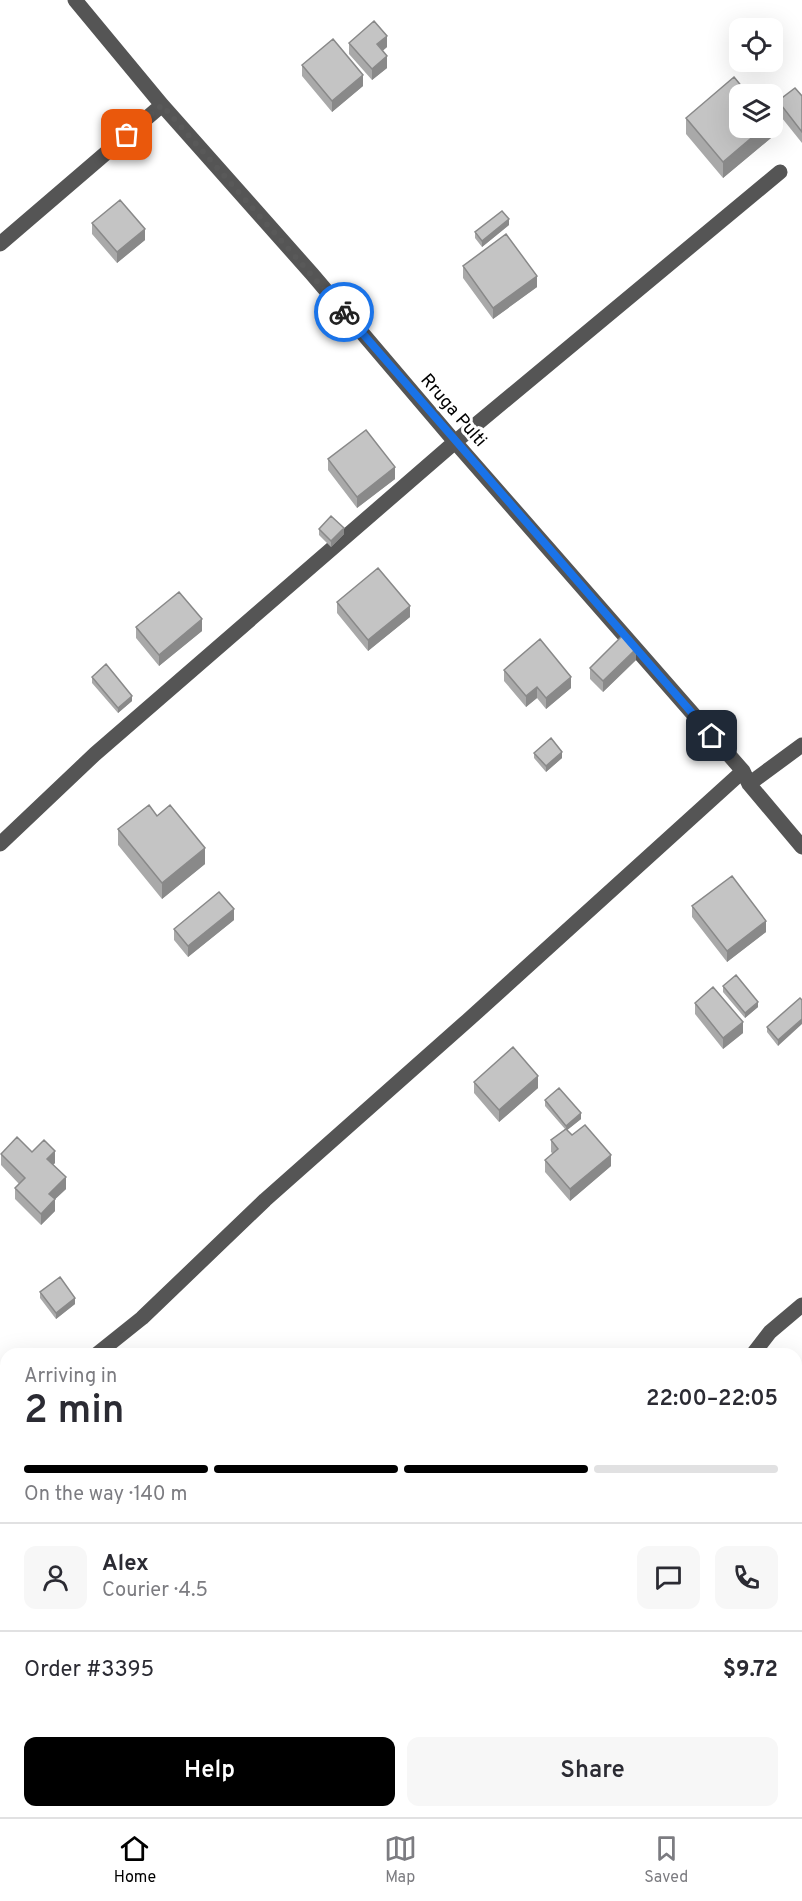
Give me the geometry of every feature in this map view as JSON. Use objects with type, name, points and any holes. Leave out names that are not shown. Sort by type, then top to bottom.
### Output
[{"type":"street","name":"Rruga Pulti","points":[[75,0],[162,105],[312,274],[746,778],[802,847]]},
{"type":"street","points":[[0,244],[162,105]]},
{"type":"street","points":[[0,844],[95,754],[455,442],[780,171]]},
{"type":"street","points":[[104,1348],[142,1318],[265,1200],[746,778],[802,745]]},
{"type":"street","points":[[758,1348],[770,1332],[802,1305]]},
{"type":"building","points":[[374,21],[387,36],[377,44],[387,56],[372,69],[349,43]]},
{"type":"building","points":[[333,39],[363,75],[332,101],[302,65]]},
{"type":"building","points":[[734,77],[740,84],[729,84],[729,138],[751,138],[723,162],[686,118]]},
{"type":"building","points":[[795,88],[802,96],[802,132],[783,107],[783,97]]},
{"type":"building","points":[[120,200],[145,229],[117,252],[92,223]]},
{"type":"building","points":[[502,211],[509,219],[482,241],[475,232]]},
{"type":"building","points":[[506,234],[537,276],[493,308],[463,266]]},
{"type":"building","points":[[366,430],[395,467],[357,497],[328,459]]},
{"type":"building","points":[[331,516],[344,528],[331,541],[319,529]]},
{"type":"building","points":[[378,568],[410,606],[368,640],[337,602]]},
{"type":"building","points":[[179,592],[202,619],[159,655],[136,627]]},
{"type":"building","points":[[623,635],[636,649],[603,681],[590,668]]},
{"type":"building","points":[[540,639],[571,677],[546,698],[537,687],[526,696],[504,670]]},
{"type":"building","points":[[106,664],[132,696],[118,708],[92,677]]},
{"type":"building","points":[[551,738],[562,752],[546,766],[534,753]]},
{"type":"building","points":[[149,805],[157,816],[170,805],[205,848],[162,883],[118,829]]},
{"type":"building","points":[[732,876],[766,921],[727,951],[692,906]]},
{"type":"building","points":[[219,892],[234,909],[188,946],[174,929]]},
{"type":"building","points":[[736,975],[758,1002],[745,1013],[723,986]]},
{"type":"building","points":[[713,987],[743,1022],[723,1038],[695,1003]]},
{"type":"building","points":[[800,998],[802,1000],[802,1019],[778,1040],[767,1027]]},
{"type":"building","points":[[513,1047],[538,1076],[499,1110],[474,1082]]},
{"type":"building","points":[[559,1088],[581,1113],[566,1126],[545,1100]]},
{"type":"building","points":[[585,1125],[611,1155],[570,1189],[545,1160],[558,1149],[551,1140],[566,1129],[572,1135]]},
{"type":"building","points":[[17,1137],[32,1152],[44,1140],[55,1151],[47,1159],[66,1177],[49,1194],[55,1199],[41,1214],[15,1188],[25,1178],[1,1154]]},
{"type":"building","points":[[60,1277],[75,1298],[56,1313],[40,1292]]},
{"type":"way so far","points":[[127,135],[162,105],[344,312]]},
{"type":"route","points":[[344,312],[712,736]]}]
